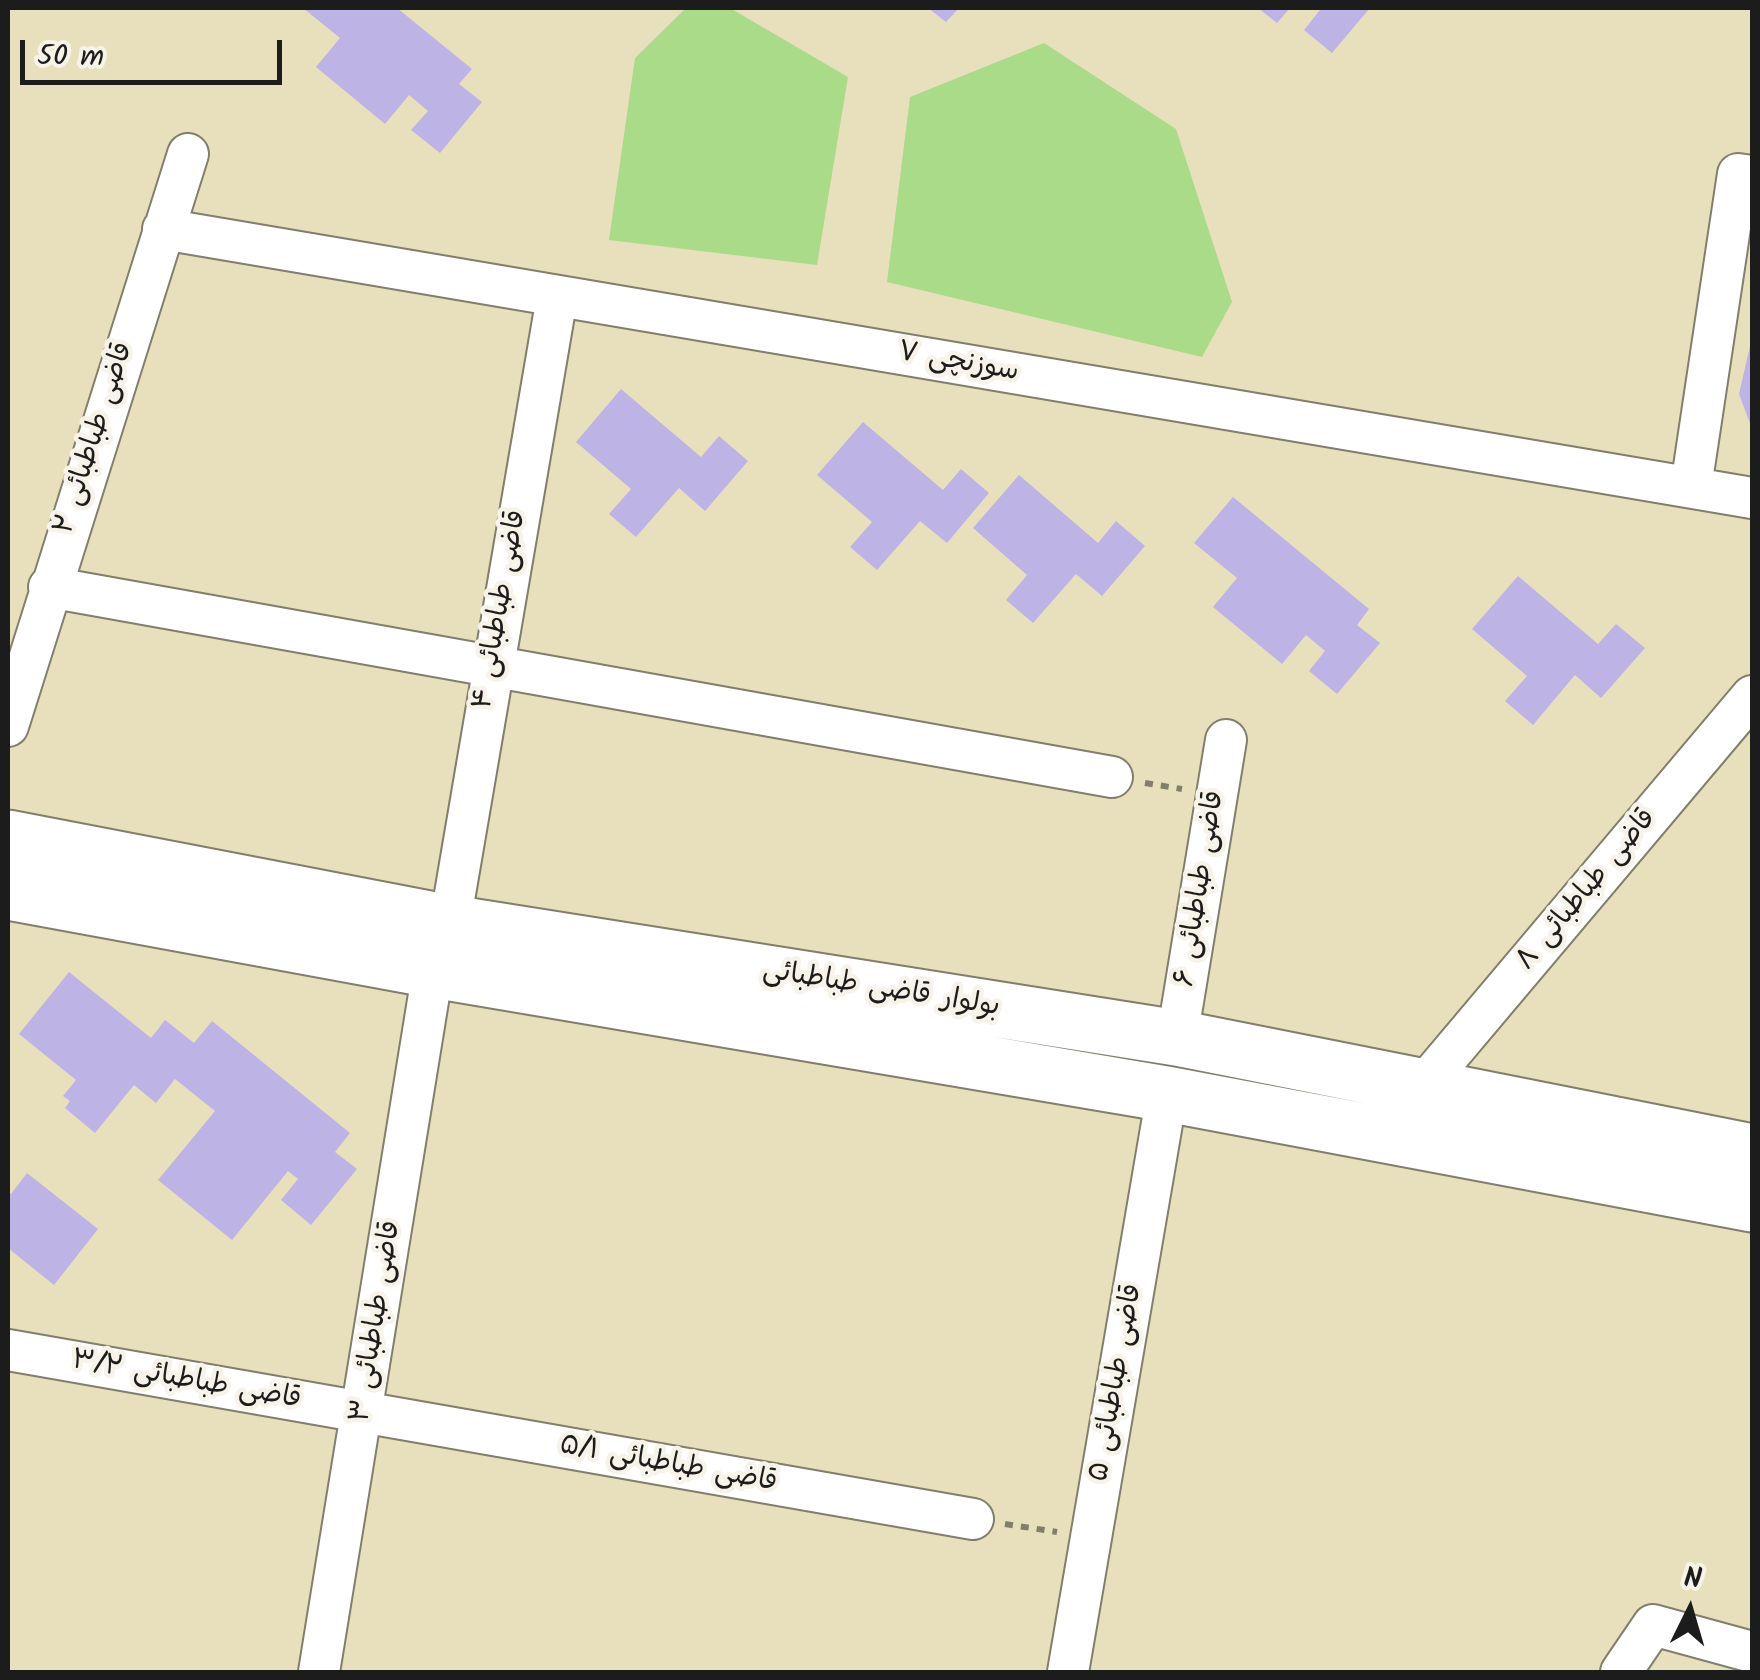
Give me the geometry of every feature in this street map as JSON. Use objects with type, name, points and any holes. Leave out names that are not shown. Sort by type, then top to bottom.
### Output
[{"type":"main road","name":"بولوار قاضی طباطبائی","points":[[8,838],[441,946],[1167,1094],[1752,1204]]},
{"type":"main road","name":"بولوار قاضی طباطبائی","points":[[8,892],[1177,1038],[1752,1152]]},
{"type":"street","name":"قاضی طباطبائی ۲","points":[[8,726],[188,154]]},
{"type":"street","points":[[1691,487],[1746,175]]},
{"type":"street","name":"سوزنچی ۷","points":[[164,229],[1752,498]]},
{"type":"street","name":"قاضی طباطبائی ۴","points":[[441,946],[557,297]]},
{"type":"street","points":[[49,587],[1112,777]]},
{"type":"street","name":"قاضی طباطبائی ۸","points":[[1423,1086],[1752,696]]},
{"type":"street","name":"قاضی طباطبائی ۶","points":[[1177,1038],[1226,740]]},
{"type":"street","name":"قاضی طباطبائی ۳","points":[[320,1672],[441,946]]},
{"type":"street","name":"قاضی طباطبائی ۵","points":[[1068,1672],[1167,1094]]},
{"type":"street","name":"قاضی طباطبائی ۳/۲","points":[[8,1350],[364,1413]]},
{"type":"street","name":"قاضی طباطبائی ۵/۱","points":[[364,1413],[973,1519]]},
{"type":"street","points":[[1622,1672],[1653,1625],[1752,1652]]},
{"type":"path","points":[[1112,777],[1217,795]]},
{"type":"path","points":[[973,1519],[1092,1538]]},
{"type":"green space","points":[[686,8],[730,8],[848,77],[817,265],[609,240],[635,58]]},
{"type":"green space","points":[[1044,43],[1176,129],[1232,302],[1202,357],[887,282],[910,97]]},
{"type":"building","points":[[303,8],[397,8],[472,69],[459,84],[482,102],[440,153],[411,130],[428,111],[409,95],[385,124],[316,67],[340,38]]},
{"type":"building","points":[[928,8],[959,8],[946,22]]},
{"type":"building","points":[[1258,8],[1290,8],[1277,23]]},
{"type":"building","points":[[1317,8],[1370,8],[1332,53],[1304,30],[1320,10]]},
{"type":"building","points":[[1752,337],[1752,429],[1739,394]]},
{"type":"building","points":[[621,389],[701,457],[719,436],[748,461],[705,511],[679,488],[636,537],[609,514],[631,489],[576,442]]},
{"type":"building","points":[[863,422],[943,490],[961,469],[989,493],[947,543],[920,521],[877,570],[850,547],[872,522],[817,475]]},
{"type":"building","points":[[1019,475],[1098,543],[1116,521],[1145,546],[1102,596],[1076,574],[1033,623],[1006,600],[1027,575],[973,528]]},
{"type":"building","points":[[1233,497],[1369,609],[1357,625],[1380,643],[1337,694],[1309,671],[1325,651],[1306,635],[1282,664],[1213,607],[1237,578],[1194,543]]},
{"type":"building","points":[[1518,576],[1598,644],[1616,624],[1645,648],[1601,698],[1575,675],[1533,725],[1505,701],[1527,676],[1472,629]]},
{"type":"building","points":[[69,972],[151,1038],[165,1020],[194,1043],[212,1021],[350,1133],[335,1152],[357,1169],[311,1225],[281,1200],[298,1179],[288,1171],[232,1240],[158,1180],[215,1111],[175,1079],[156,1103],[134,1085],[95,1133],[65,1108],[70,1101],[63,1096],[76,1080],[19,1034]]},
{"type":"building","points":[[27,1173],[98,1229],[54,1285],[8,1248],[8,1191],[11,1194]]}]
